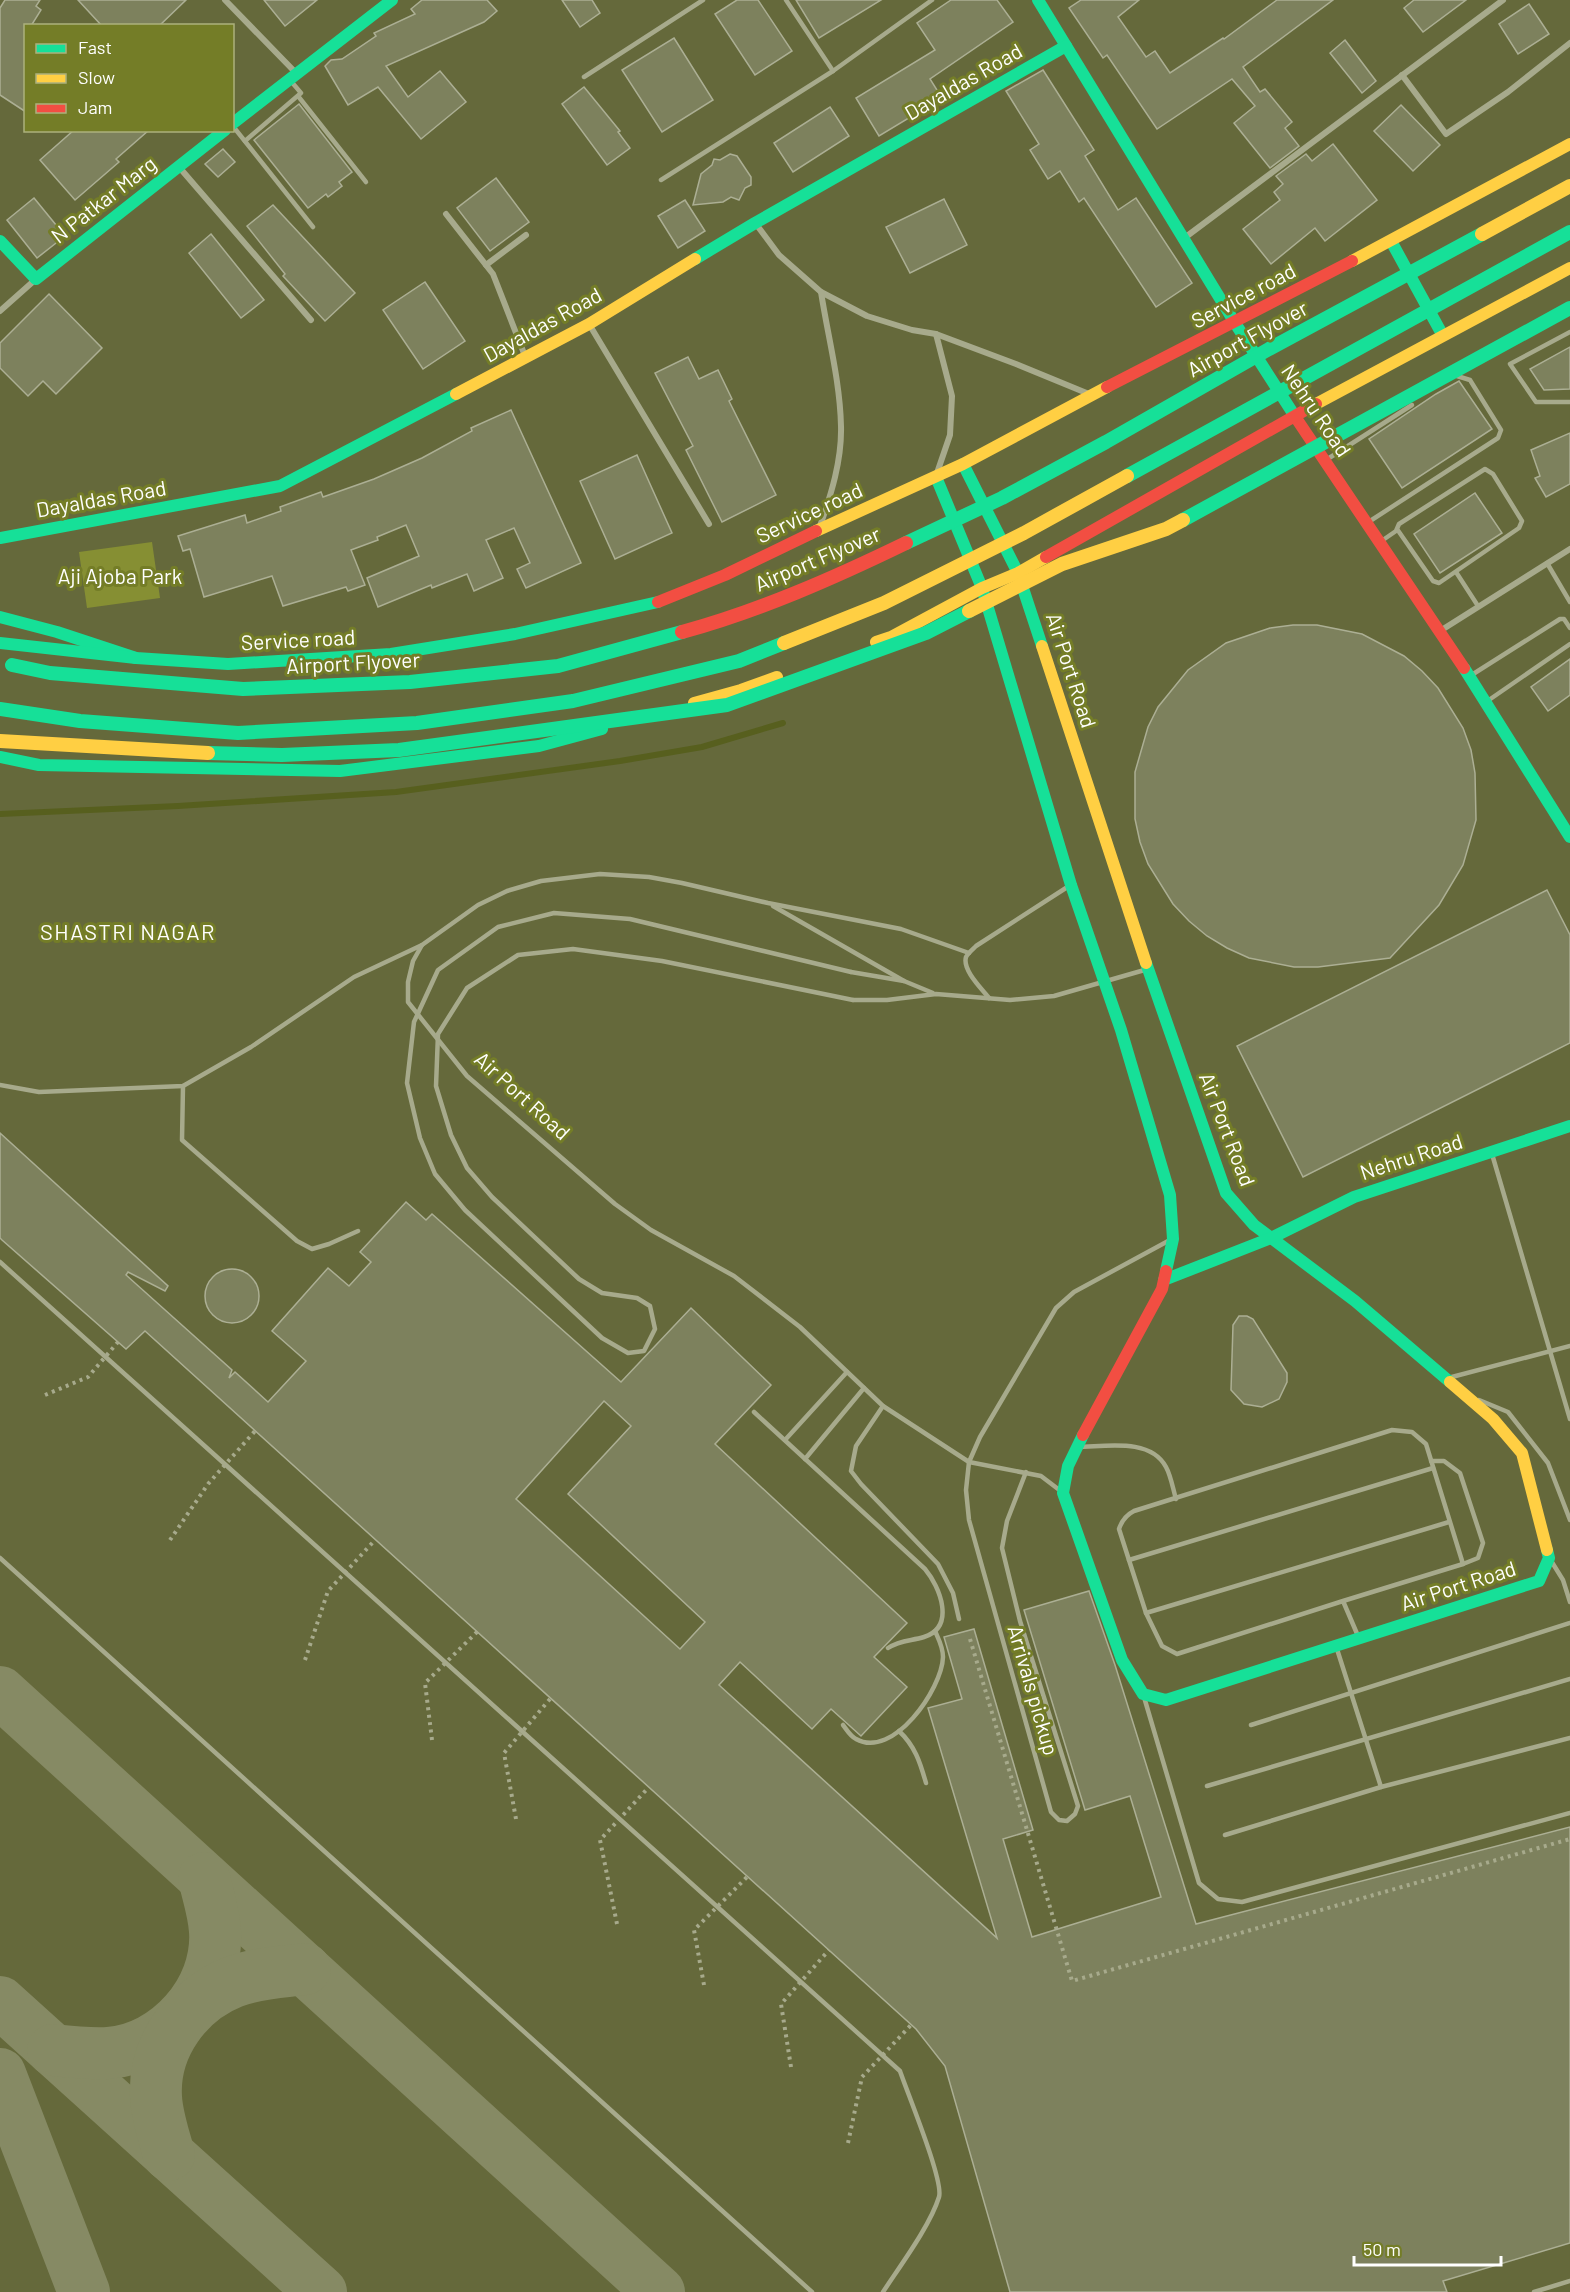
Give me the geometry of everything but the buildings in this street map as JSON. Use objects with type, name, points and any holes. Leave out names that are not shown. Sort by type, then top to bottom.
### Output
[{"type":"main road","points":[[234,123],[392,0]]},
{"type":"main road","name":"Nehru Road","points":[[1038,0],[1235,323],[1294,415],[1470,676],[1570,837]]},
{"type":"main road","name":"Dayaldas Road","points":[[0,538],[280,486],[589,324],[755,223],[1066,46]]},
{"type":"main road","name":"N Patkar Marg","points":[[36,279],[222,132]]},
{"type":"main road","name":"Service road","points":[[0,617],[57,632],[136,658],[228,664],[391,654],[515,634],[662,601],[724,575],[963,464],[1090,395],[1235,323],[1391,241],[1570,144]]},
{"type":"main road","name":"Airport Flyover","points":[[6,664],[50,673],[243,689],[410,682],[558,666],[721,621],[865,563],[1002,498],[1106,442],[1269,348],[1570,186]]},
{"type":"main road","points":[[0,709],[80,721],[238,733],[417,723],[573,701],[739,662],[884,603],[1024,533],[1570,232]]},
{"type":"main road","points":[[0,241],[36,279]]},
{"type":"main road","points":[[1391,241],[1442,334]]},
{"type":"main road","points":[[0,757],[39,765],[340,771],[539,746],[741,690],[891,637],[982,588],[1018,573],[1294,415],[1570,267]]},
{"type":"main road","points":[[0,741],[172,752],[249,754],[399,750],[727,705],[926,633],[1062,564],[1166,529],[1570,308]]},
{"type":"main road","name":"Air Port Road","points":[[963,464],[1018,573],[1148,969],[1226,1193],[1254,1225],[1355,1301],[1493,1419],[1522,1453],[1549,1558],[1539,1581],[1166,1700],[1143,1694]]},
{"type":"main road","points":[[936,477],[982,588],[1071,885],[1121,1030],[1170,1194],[1173,1239],[1162,1289],[1076,1447],[1068,1466],[1063,1493],[1122,1660],[1143,1694]]},
{"type":"main road","points":[[0,643],[136,658]]},
{"type":"main road","name":"Nehru Road","points":[[1164,1280],[1271,1238],[1354,1197],[1570,1126]]},
{"type":"street","points":[[225,0],[292,76]]},
{"type":"street","points":[[1182,239],[1503,0]]},
{"type":"street","points":[[1402,75],[1446,134],[1508,92],[1570,43]]},
{"type":"street","points":[[179,166],[311,320]]},
{"type":"street","points":[[446,214],[493,274],[526,358]]},
{"type":"street","points":[[755,223],[779,255],[821,292],[867,316],[912,330],[936,334],[1090,395]]},
{"type":"street","points":[[486,265],[526,235]]},
{"type":"street","name":"N Patkar Marg","points":[[0,311],[36,279]]},
{"type":"street","points":[[819,530],[830,500],[837,468],[841,429],[835,365],[821,292]]},
{"type":"street","points":[[589,324],[709,524]]},
{"type":"street","points":[[936,334],[952,396],[950,435],[936,477]]},
{"type":"street","points":[[1440,631],[1546,562],[1570,549]]},
{"type":"lane","points":[[584,77],[704,0]]},
{"type":"lane","points":[[786,0],[833,71]]},
{"type":"lane","points":[[661,180],[833,71],[932,0]]},
{"type":"lane","points":[[245,141],[301,93],[292,76]]},
{"type":"lane","points":[[298,96],[366,182]]},
{"type":"lane","points":[[234,127],[313,227]]},
{"type":"lane","points":[[1570,332],[1510,364],[1536,402],[1570,402]]},
{"type":"lane","points":[[1367,523],[1498,438],[1501,430],[1470,380],[1456,376],[1436,389]]},
{"type":"lane","points":[[1325,461],[1416,402]]},
{"type":"lane","points":[[1380,542],[1397,529],[1399,524],[1482,470],[1490,470],[1522,523],[1441,583],[1435,583],[1397,529]]},
{"type":"lane","points":[[1546,562],[1570,602]]},
{"type":"lane","points":[[1456,572],[1478,606]]},
{"type":"lane","points":[[1470,676],[1560,619],[1564,619],[1570,628]]},
{"type":"lane","points":[[1486,702],[1570,644]]},
{"type":"lane","points":[[0,1086],[39,1092],[183,1086],[251,1047],[354,977],[422,945],[478,905],[507,891],[541,881],[600,874],[649,877],[901,929],[969,953]]},
{"type":"lane","points":[[989,999],[966,965],[969,953],[976,946],[1071,885]]},
{"type":"lane","points":[[768,903],[904,981],[936,994]]},
{"type":"lane","points":[[904,981],[851,972],[630,919],[554,914],[498,927],[438,970],[414,1022],[407,1083],[420,1138],[435,1174],[465,1210],[602,1338],[628,1353],[644,1351],[655,1329],[650,1306],[637,1298],[602,1293],[579,1279],[492,1197],[467,1168],[451,1135],[436,1086],[438,1034],[467,988],[518,955],[573,949],[662,961],[853,1000],[887,1000],[936,994],[1010,1000],[1054,996],[1148,969]]},
{"type":"lane","name":"Air Port Road","points":[[422,945],[413,961],[408,982],[408,1002],[467,1076],[615,1204],[651,1230],[734,1275],[800,1327],[883,1406],[969,1462],[1026,1472]]},
{"type":"lane","points":[[183,1086],[182,1140],[297,1241],[312,1249],[358,1231]]},
{"type":"lane","points":[[1491,1152],[1570,1419]]},
{"type":"lane","name":"Arrivals pickup","points":[[1026,1472],[1007,1521],[1002,1548],[1020,1621],[1078,1806],[1075,1814],[1067,1821],[1059,1820],[1051,1812],[969,1520],[966,1490],[969,1462],[980,1437],[1056,1308],[1074,1292],[1173,1239]]},
{"type":"lane","points":[[0,1262],[900,2071],[933,2161],[940,2195],[922,2232],[883,2292]]},
{"type":"lane","points":[[1446,1379],[1570,1346]]},
{"type":"lane","points":[[785,1440],[847,1372]]},
{"type":"lane","points":[[805,1459],[864,1388]]},
{"type":"lane","points":[[1465,1395],[1508,1412],[1548,1464],[1570,1520]]},
{"type":"lane","points":[[883,1406],[856,1446],[851,1472],[938,1564],[953,1593],[959,1619]]},
{"type":"lane","points":[[754,1412],[932,1577],[942,1597],[940,1622],[935,1631],[925,1637],[903,1640],[888,1648]]},
{"type":"lane","points":[[1431,1461],[1444,1461],[1460,1473],[1483,1543],[1478,1558],[1463,1564],[1177,1654],[1162,1646],[1146,1613],[1119,1529],[1127,1514],[1392,1430],[1404,1430],[1421,1438],[1426,1444],[1433,1468],[1449,1522],[1463,1564]]},
{"type":"lane","points":[[1076,1447],[1133,1446],[1148,1451],[1158,1457],[1166,1467],[1176,1499]]},
{"type":"lane","points":[[1129,1560],[1433,1468]]},
{"type":"lane","points":[[1026,1472],[1041,1476],[1063,1493]]},
{"type":"lane","points":[[1146,1613],[1449,1522]]},
{"type":"lane","points":[[0,1558],[812,2292]]},
{"type":"lane","points":[[1549,1558],[1563,1580],[1570,1602]]},
{"type":"lane","points":[[1343,1601],[1359,1638]]},
{"type":"lane","points":[[1251,1725],[1570,1623]]},
{"type":"lane","points":[[843,1725],[855,1739],[866,1742],[877,1742],[900,1731],[923,1707],[941,1668],[942,1645],[935,1631]]},
{"type":"lane","points":[[1336,1646],[1381,1787]]},
{"type":"lane","points":[[1207,1786],[1570,1679]]},
{"type":"lane","points":[[1143,1694],[1199,1883],[1218,1899],[1242,1902],[1570,1813]]},
{"type":"lane","points":[[900,1731],[917,1752],[926,1783]]},
{"type":"lane","points":[[1225,1835],[1381,1787],[1570,1737]]},
{"type":"lane","points":[[1534,2292],[1570,2281]]},
{"type":"path","points":[[45,1395],[88,1377],[118,1342]]},
{"type":"path","points":[[170,1540],[208,1484],[255,1431]]},
{"type":"path","points":[[305,1660],[327,1591],[375,1540]]},
{"type":"path","points":[[432,1740],[425,1683],[477,1632]]},
{"type":"path","points":[[516,1819],[504,1753],[550,1700]]},
{"type":"path","points":[[617,1924],[600,1840],[648,1788]]},
{"type":"path","points":[[704,1985],[693,1930],[747,1877]]},
{"type":"path","points":[[790,2067],[781,2004],[829,1950]]},
{"type":"path","points":[[848,2143],[862,2077],[911,2025]]},
{"type":"green space","name":"Aji Ajoba Park","points":[[152,542],[160,598],[87,608],[79,552]]},
{"type":"waterway","points":[[0,814],[178,806],[396,792],[620,761],[702,747],[783,723]]},
{"type":"taxiway","points":[[0,1692],[659,2292]]},
{"type":"taxiway","points":[[53,2050],[108,2053],[130,2049],[150,2041],[185,2013],[198,1995],[208,1975],[214,1953],[215,1931],[204,1878]]},
{"type":"taxiway","points":[[169,2155],[158,2112],[157,2078],[160,2060],[176,2028],[201,2001],[216,1990],[233,1982],[259,1975],[305,1969]]},
{"type":"taxiway","points":[[0,2002],[321,2292]]},
{"type":"taxiway","points":[[0,2074],[84,2292]]},
{"type":"traffic: fast","points":[[234,122],[392,0]]},
{"type":"traffic: fast","points":[[1038,0],[1235,323],[1296,418]]},
{"type":"traffic: fast","points":[[695,259],[1066,46]]},
{"type":"traffic: fast","points":[[0,241],[36,279],[222,132]]},
{"type":"traffic: fast","points":[[1127,476],[1570,232]]},
{"type":"traffic: fast","points":[[906,543],[1002,498],[1269,349],[1482,234]]},
{"type":"traffic: fast","points":[[1391,241],[1442,334]]},
{"type":"traffic: fast","points":[[1183,520],[1570,308]]},
{"type":"traffic: fast","points":[[0,538],[280,486],[456,394]]},
{"type":"traffic: fast","points":[[963,464],[1018,573],[1042,646]]},
{"type":"traffic: fast","points":[[936,477],[982,588],[1071,885],[1121,1030],[1170,1195],[1173,1239],[1166,1271]]},
{"type":"traffic: fast","points":[[0,617],[57,632],[136,658],[228,664],[391,654],[515,634],[658,602]]},
{"type":"traffic: fast","points":[[208,753],[282,755],[399,750],[727,705],[926,633],[969,611]]},
{"type":"traffic: fast","points":[[12,665],[50,673],[243,689],[410,682],[558,666],[682,632]]},
{"type":"traffic: fast","points":[[0,643],[136,658]]},
{"type":"traffic: fast","points":[[0,709],[80,721],[238,733],[417,723],[573,701],[739,661],[784,643]]},
{"type":"traffic: fast","points":[[1464,668],[1570,837]]},
{"type":"traffic: fast","points":[[0,757],[39,765],[340,771],[539,746],[602,729]]},
{"type":"traffic: fast","points":[[1146,963],[1226,1193],[1254,1225],[1355,1301],[1450,1382]]},
{"type":"traffic: fast","points":[[1164,1280],[1271,1238],[1354,1197],[1570,1126]]},
{"type":"traffic: fast","points":[[1083,1435],[1068,1466],[1063,1493],[1122,1660],[1143,1694],[1166,1700],[1539,1581],[1549,1558],[1547,1550]]},
{"type":"traffic: slow","points":[[1352,261],[1570,144]]},
{"type":"traffic: slow","points":[[1482,234],[1570,186]]},
{"type":"traffic: slow","points":[[456,394],[589,324],[695,259]]},
{"type":"traffic: slow","points":[[1316,404],[1570,268]]},
{"type":"traffic: slow","points":[[816,531],[963,464],[1107,387]]},
{"type":"traffic: slow","points":[[784,643],[884,603],[1024,533],[1127,476]]},
{"type":"traffic: slow","points":[[969,611],[1062,564],[1166,529],[1183,520]]},
{"type":"traffic: slow","points":[[876,642],[891,637],[982,588],[1018,573],[1046,557]]},
{"type":"traffic: slow","points":[[1042,646],[1146,963]]},
{"type":"traffic: slow","points":[[694,703],[777,677]]},
{"type":"traffic: slow","points":[[0,741],[208,753]]},
{"type":"traffic: slow","points":[[1450,1382],[1493,1419],[1522,1453],[1547,1550]]},
{"type":"traffic: jam","points":[[1107,387],[1352,261]]},
{"type":"traffic: jam","points":[[1046,557],[1316,404]]},
{"type":"traffic: jam","points":[[1296,418],[1464,668]]},
{"type":"traffic: jam","points":[[658,602],[725,575],[816,531]]},
{"type":"traffic: jam","points":[[682,632],[711,624],[796,593],[906,543]]},
{"type":"traffic: jam","points":[[1083,1435],[1162,1289],[1166,1271]]},
{"type":"district","name":"SHASTRI NAGAR","points":[[128,931]]}]
